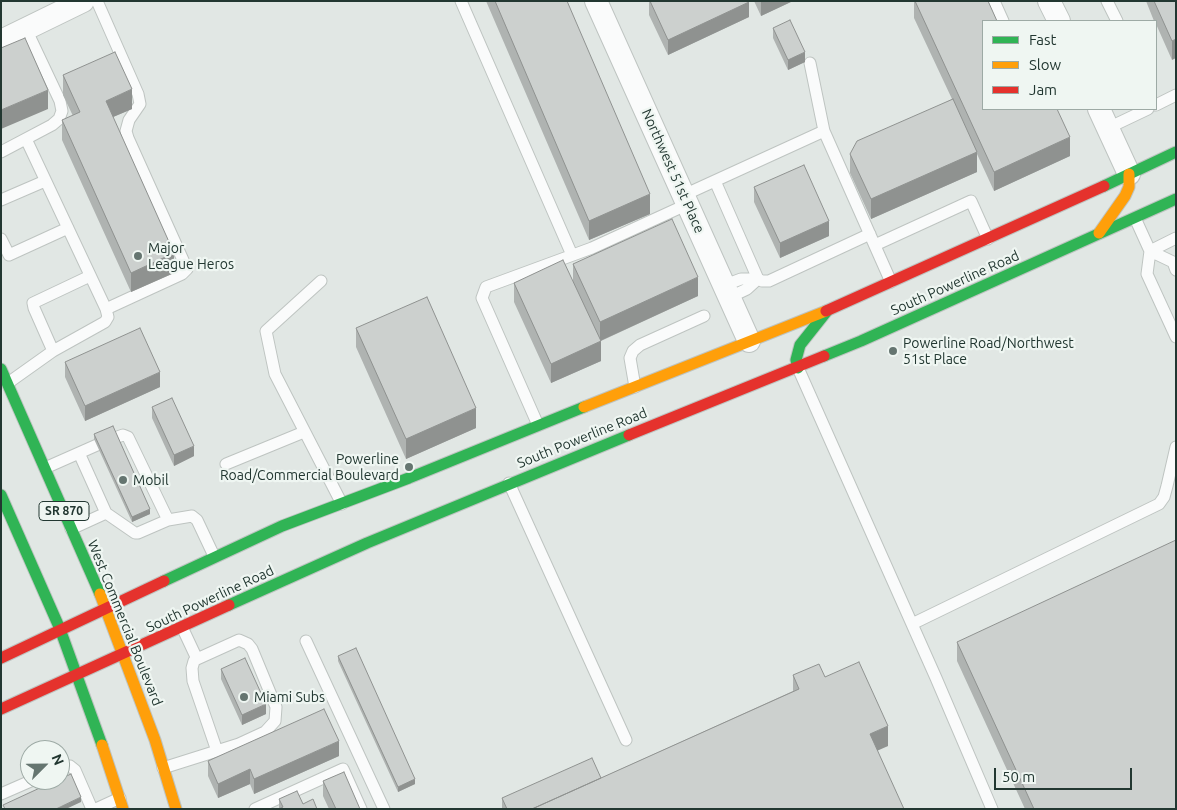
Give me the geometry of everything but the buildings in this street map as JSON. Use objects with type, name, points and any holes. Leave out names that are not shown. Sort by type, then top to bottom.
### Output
[{"type":"main road","name":"South Powerline Road","points":[[3,653],[60,629],[282,526],[409,478],[634,387],[750,348],[828,310],[1176,152]]},
{"type":"main road","points":[[1098,235],[1126,196],[1129,187],[1129,174]]},
{"type":"main road","name":"South Powerline Road","points":[[1,709],[367,543],[509,483],[798,368],[1176,199]]},
{"type":"main road","points":[[798,368],[796,360],[800,345],[828,310]]},
{"type":"main road","name":"West Commercial Boulevard","points":[[1,369],[106,608],[124,654],[176,809]]},
{"type":"main road","points":[[731,394],[740,377]]},
{"type":"main road","points":[[1,495],[7,522],[60,629],[106,755],[121,803]]},
{"type":"street","points":[[1,41],[83,1]]},
{"type":"street","name":"Northwest 51st Place","points":[[596,1],[727,291],[750,348]]},
{"type":"street","points":[[1049,1],[1058,20]]},
{"type":"street","points":[[1103,118],[1129,174]]},
{"type":"lane","points":[[98,1],[138,94],[140,104],[129,120],[126,131],[128,138],[187,268],[182,274],[106,309]]},
{"type":"lane","points":[[460,1],[572,254]]},
{"type":"lane","points":[[994,1],[1003,20]]},
{"type":"lane","points":[[1107,1],[1116,20]]},
{"type":"lane","points":[[1,152],[52,125],[62,111],[60,101],[26,29]]},
{"type":"lane","points":[[810,63],[824,132],[891,282]]},
{"type":"lane","points":[[1157,105],[1176,96]]},
{"type":"lane","points":[[1103,118],[1143,110]]},
{"type":"lane","points":[[538,425],[482,298],[486,287],[592,248],[686,199],[715,181],[824,132]]},
{"type":"lane","points":[[8,383],[53,351],[105,322],[108,316],[26,139]]},
{"type":"lane","points":[[1,200],[45,181]]},
{"type":"lane","points":[[715,181],[758,279],[762,281],[769,281],[971,201],[988,239]]},
{"type":"lane","points":[[1135,218],[1150,251],[1147,274],[1172,320],[1176,337]]},
{"type":"lane","points":[[1,239],[9,255],[68,228]]},
{"type":"lane","points":[[1150,251],[1176,238]]},
{"type":"lane","points":[[1150,251],[1172,262],[1176,270]]},
{"type":"lane","points":[[53,351],[33,303],[90,276]]},
{"type":"lane","points":[[727,291],[747,289],[758,279]]},
{"type":"lane","points":[[321,282],[266,331],[275,374],[342,504]]},
{"type":"lane","points":[[634,387],[630,358],[633,351],[640,345],[704,316]]},
{"type":"lane","points":[[798,368],[992,809]]},
{"type":"lane","points":[[226,464],[304,432]]},
{"type":"lane","points":[[115,438],[123,435],[128,437],[168,520]]},
{"type":"lane","points":[[45,468],[97,445]]},
{"type":"lane","points":[[912,624],[1159,504],[1164,497],[1176,447]]},
{"type":"lane","points":[[79,454],[106,513],[135,533],[168,520],[192,516],[197,520],[214,556]]},
{"type":"lane","points":[[509,483],[626,740]]},
{"type":"lane","points":[[71,529],[106,513]]},
{"type":"lane","points":[[182,627],[197,659]]},
{"type":"lane","points":[[163,768],[239,744],[266,732],[274,721],[276,707],[252,648],[244,641],[238,640],[197,659],[194,661],[192,668],[193,681],[217,750]]},
{"type":"lane","points":[[306,641],[384,809]]},
{"type":"lane","points":[[70,766],[75,770],[94,809],[121,803]]},
{"type":"lane","points":[[255,809],[344,769],[361,809]]},
{"type":"lane","points":[[1,794],[20,786]]},
{"type":"traffic: fast","points":[[1104,186],[1176,152]]},
{"type":"traffic: fast","points":[[824,356],[1176,199]]},
{"type":"traffic: fast","points":[[798,368],[796,360],[800,345],[827,311]]},
{"type":"traffic: fast","points":[[1,369],[100,594]]},
{"type":"traffic: fast","points":[[164,581],[282,526],[409,478],[584,407]]},
{"type":"traffic: fast","points":[[229,605],[367,543],[629,435]]},
{"type":"traffic: fast","points":[[1,495],[60,629],[102,745]]},
{"type":"traffic: slow","points":[[1099,233],[1125,196],[1129,187],[1129,174]]},
{"type":"traffic: slow","points":[[584,407],[826,311]]},
{"type":"traffic: slow","points":[[100,594],[155,740],[176,809]]},
{"type":"traffic: slow","points":[[102,745],[123,809]]},
{"type":"traffic: jam","points":[[826,311],[1104,186]]},
{"type":"traffic: jam","points":[[629,435],[824,356]]},
{"type":"traffic: jam","points":[[1,658],[164,581]]},
{"type":"traffic: jam","points":[[1,709],[229,605]]},
{"type":"place","name":"Major League Heros","points":[[138,256]]},
{"type":"place","name":"Powerline Road/Northwest 51st Place","points":[[893,351]]},
{"type":"place","name":"Powerline Road/Commercial Boulevard","points":[[409,467]]},
{"type":"place","name":"Mobil","points":[[123,480]]},
{"type":"place","name":"Miami Subs","points":[[244,697]]}]
